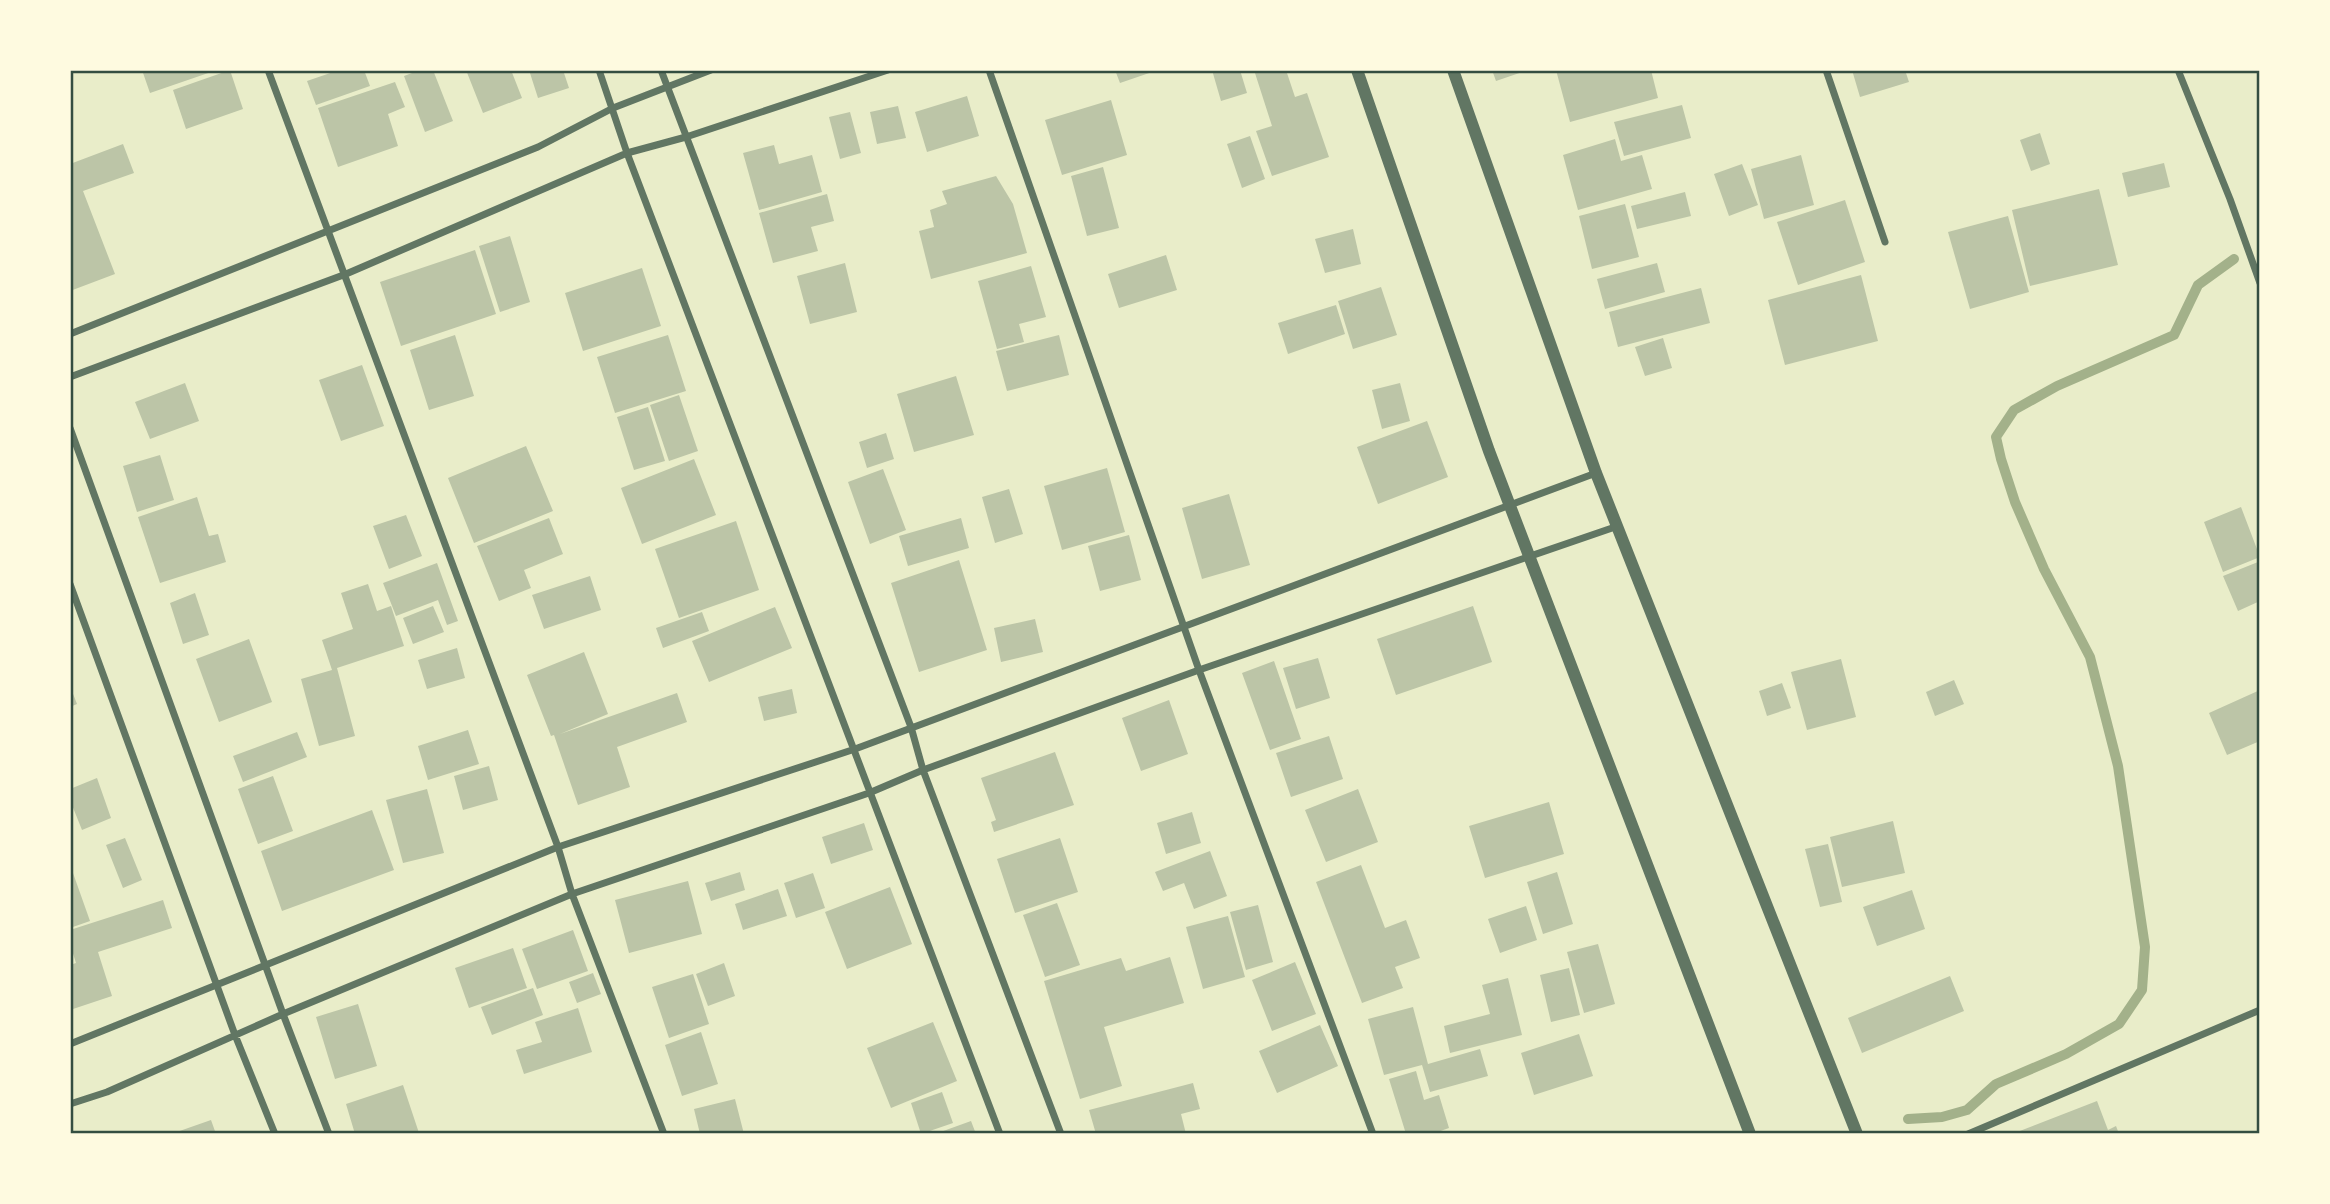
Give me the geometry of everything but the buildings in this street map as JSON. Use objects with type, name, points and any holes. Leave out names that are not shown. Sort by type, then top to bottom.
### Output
[{"type":"street","points":[[268,70],[558,847],[572,894],[664,1134]]},
{"type":"street","points":[[599,70],[627,153],[1000,1134]]},
{"type":"street","points":[[661,70],[911,727],[923,770],[1061,1134]]},
{"type":"street","points":[[70,334],[538,147],[613,108],[711,70]]},
{"type":"street","points":[[70,377],[346,274],[627,153],[686,137],[888,70]]},
{"type":"street","points":[[989,70],[1199,670],[1373,1134]]},
{"type":"street","points":[[1357,70],[1509,505],[1750,1134]]},
{"type":"street","points":[[1453,70],[1596,472],[1857,1134]]},
{"type":"street","points":[[1826,70],[1885,242]]},
{"type":"street","points":[[2178,70],[2230,199],[2260,283]]},
{"type":"street","points":[[70,428],[329,1134]]},
{"type":"street","points":[[70,1044],[558,847],[855,749],[1596,472]]},
{"type":"street","points":[[70,1104],[107,1092],[283,1014],[572,894],[869,793],[923,770],[1199,670],[1618,526]]},
{"type":"street","points":[[70,584],[235,1035],[275,1134]]},
{"type":"street","points":[[1968,1134],[2260,1010]]},
{"type":"waterway","points":[[1908,1119],[1942,1117],[1967,1110],[1996,1084],[2066,1054],[2119,1024],[2142,990],[2145,947],[2118,766],[2090,657],[2044,569],[2015,502],[1996,437],[2014,410],[2057,386],[2174,335],[2198,285],[2234,259]]}]
